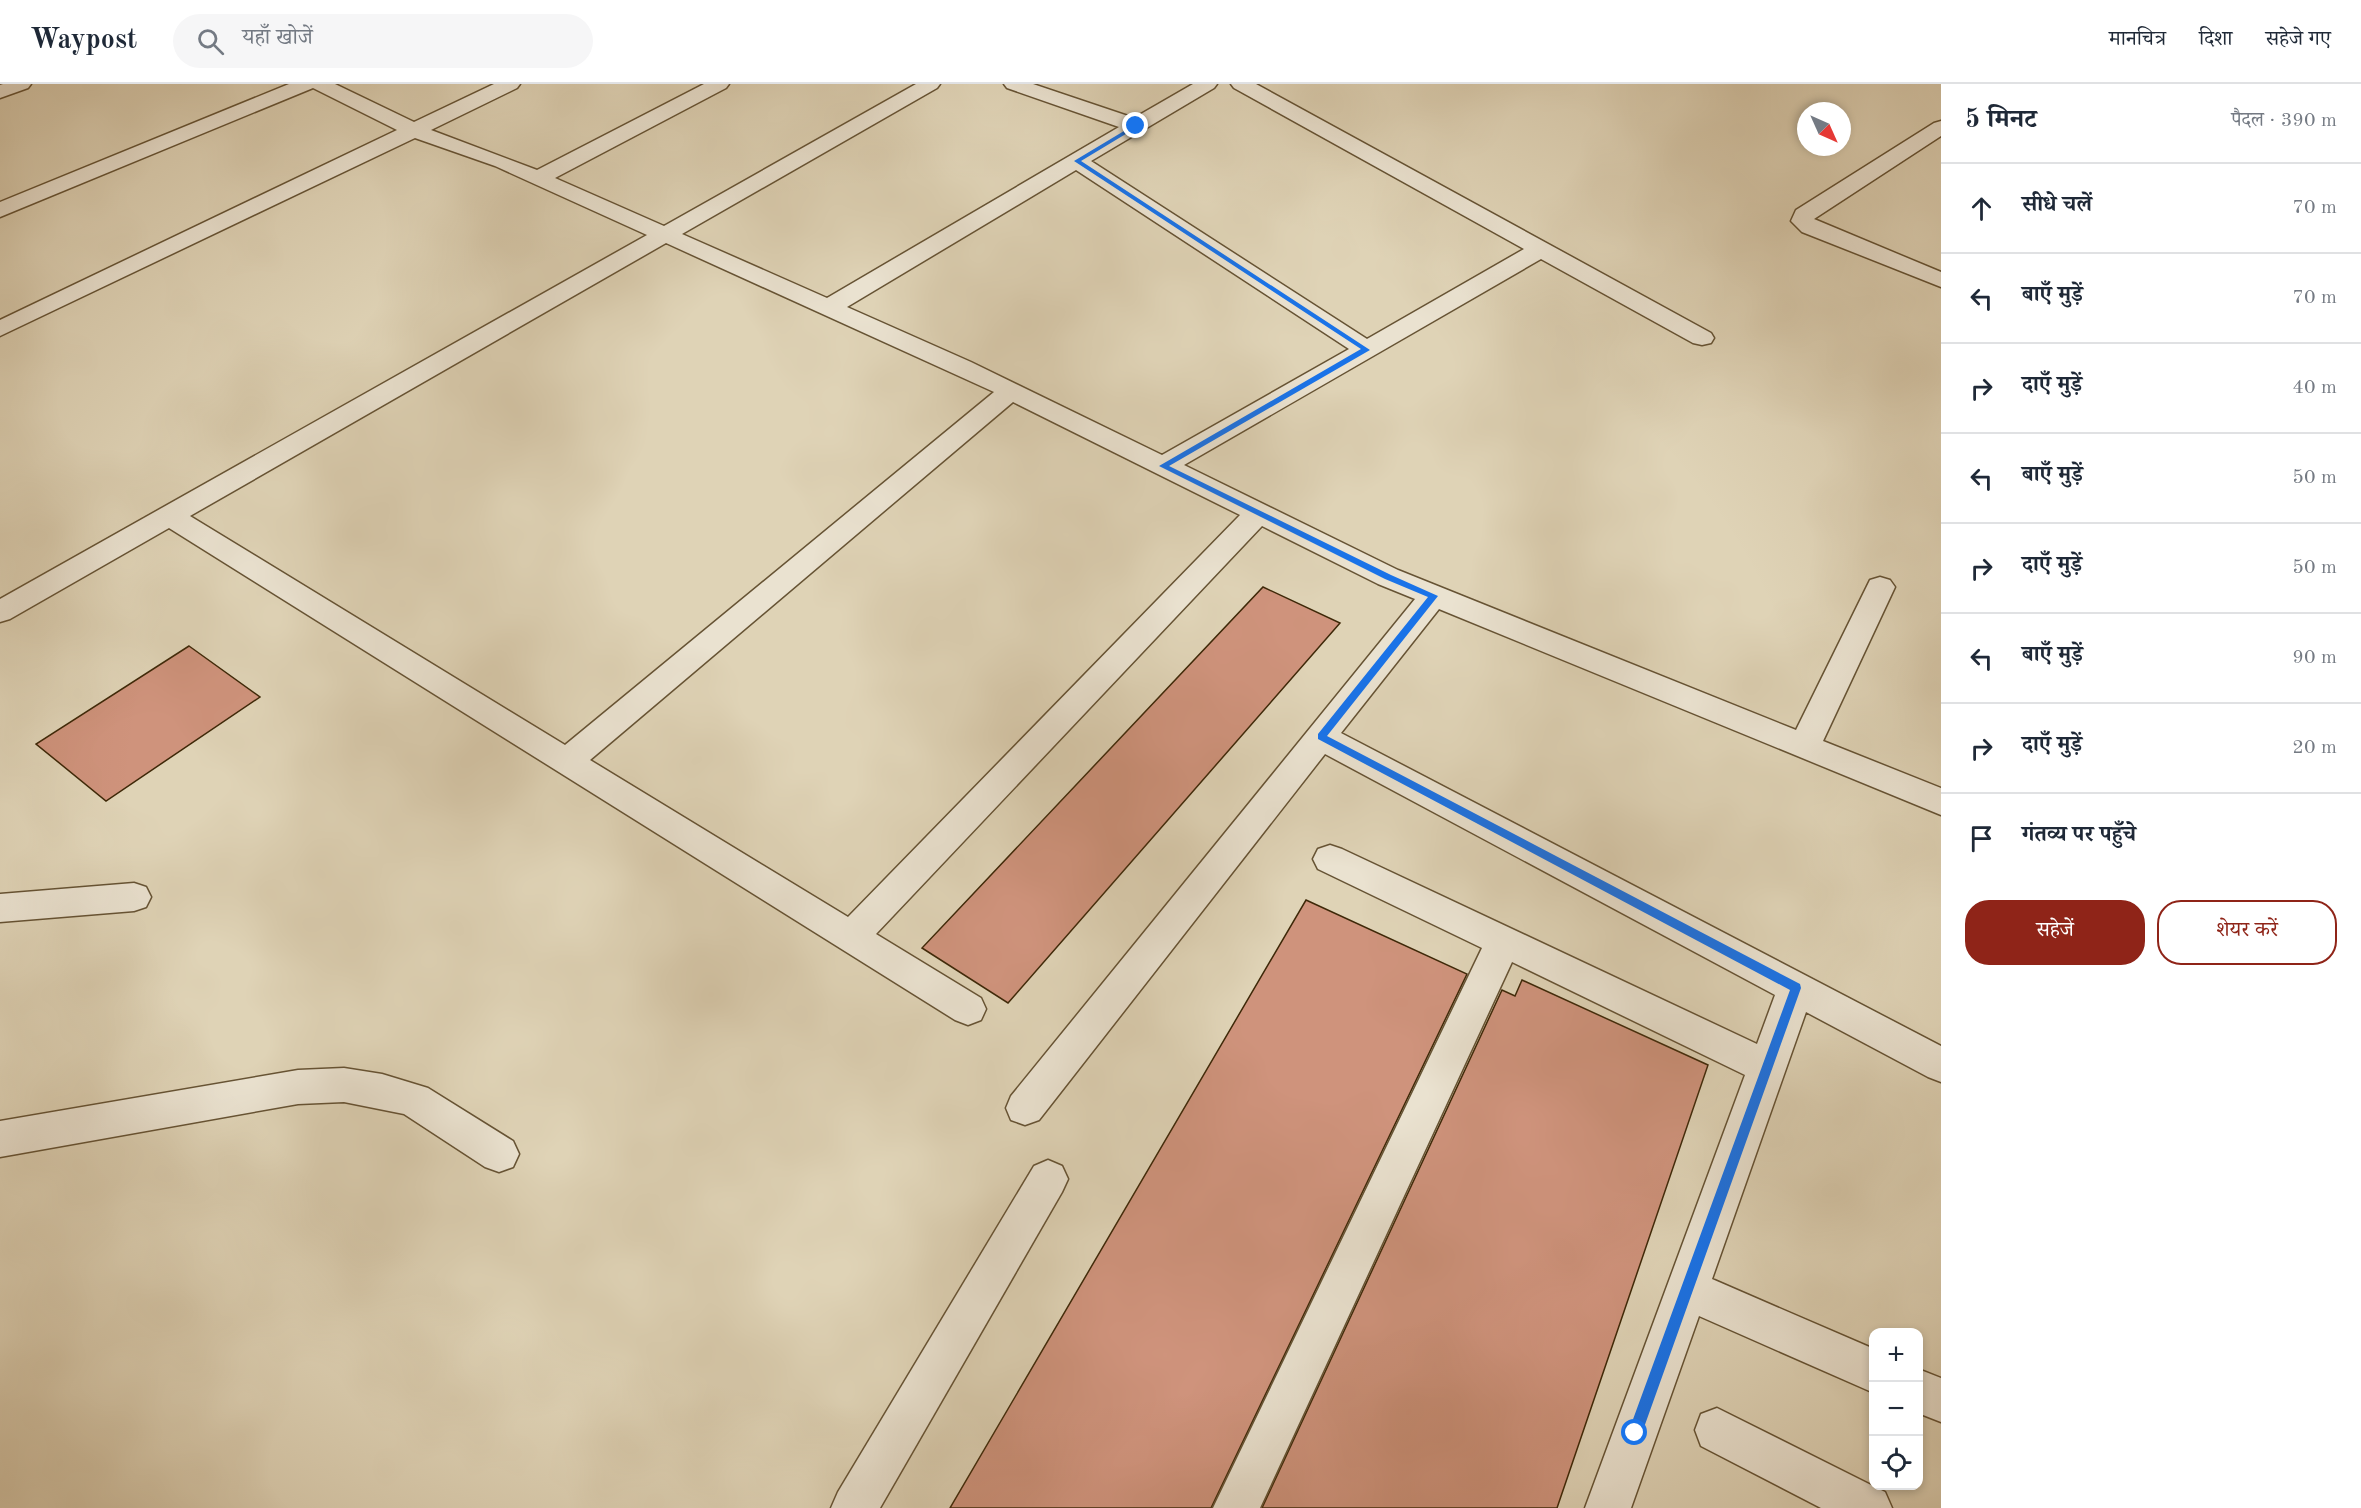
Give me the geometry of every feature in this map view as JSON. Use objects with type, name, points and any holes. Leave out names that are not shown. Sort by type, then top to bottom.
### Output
[{"type":"street","points":[[0,92],[21,84]]},
{"type":"street","points":[[0,210],[306,84]]},
{"type":"street","points":[[320,84],[413,130],[502,162],[829,307],[1011,391],[1388,577],[1941,802]]},
{"type":"street","points":[[0,329],[510,84]]},
{"type":"street","points":[[538,178],[719,84]]},
{"type":"street","points":[[0,612],[930,84]]},
{"type":"street","points":[[1014,84],[1136,126]]},
{"type":"street","points":[[829,307],[1207,84]]},
{"type":"street","points":[[1240,84],[1702,338]]},
{"type":"street","points":[[1937,134],[1804,215],[1803,221],[1810,227],[1941,280]]},
{"type":"street","points":[[1077,161],[1366,350]]},
{"type":"street","points":[[1162,466],[1541,249]]},
{"type":"street","points":[[566,762],[1011,391]]},
{"type":"street","points":[[851,937],[1258,513]]},
{"type":"street","points":[[169,516],[968,1009]]},
{"type":"street","points":[[1804,746],[1880,587]]},
{"type":"street","points":[[1025,1108],[1433,596]]},
{"type":"street","points":[[1321,737],[1941,1065]]},
{"type":"street","points":[[1330,860],[1766,1067]]},
{"type":"street","points":[[0,908],[134,897]]},
{"type":"street","points":[[1236,1508],[1503,942]]},
{"type":"street","points":[[1608,1508],[1796,988]]},
{"type":"street","points":[[0,1139],[298,1087],[344,1085],[382,1091],[414,1100],[499,1154]]},
{"type":"street","points":[[854,1508],[1048,1179]]},
{"type":"street","points":[[1687,1289],[1869,1369]]},
{"type":"street","points":[[1923,1393],[1941,1400]]},
{"type":"street","points":[[1717,1430],[1869,1508]]},
{"type":"building","points":[[1263,587],[1340,623],[1008,1003],[922,948]]},
{"type":"building","points":[[189,646],[260,697],[106,801],[36,744]]},
{"type":"building","points":[[1306,900],[1467,974],[1211,1508],[950,1508]]},
{"type":"building","points":[[1522,980],[1708,1065],[1557,1508],[1262,1508],[1502,990],[1515,996]]},
{"type":"route","points":[[1136,126],[1077,161],[1366,350],[1162,466],[1388,577],[1433,596],[1321,737],[1796,988],[1635,1433]]}]
